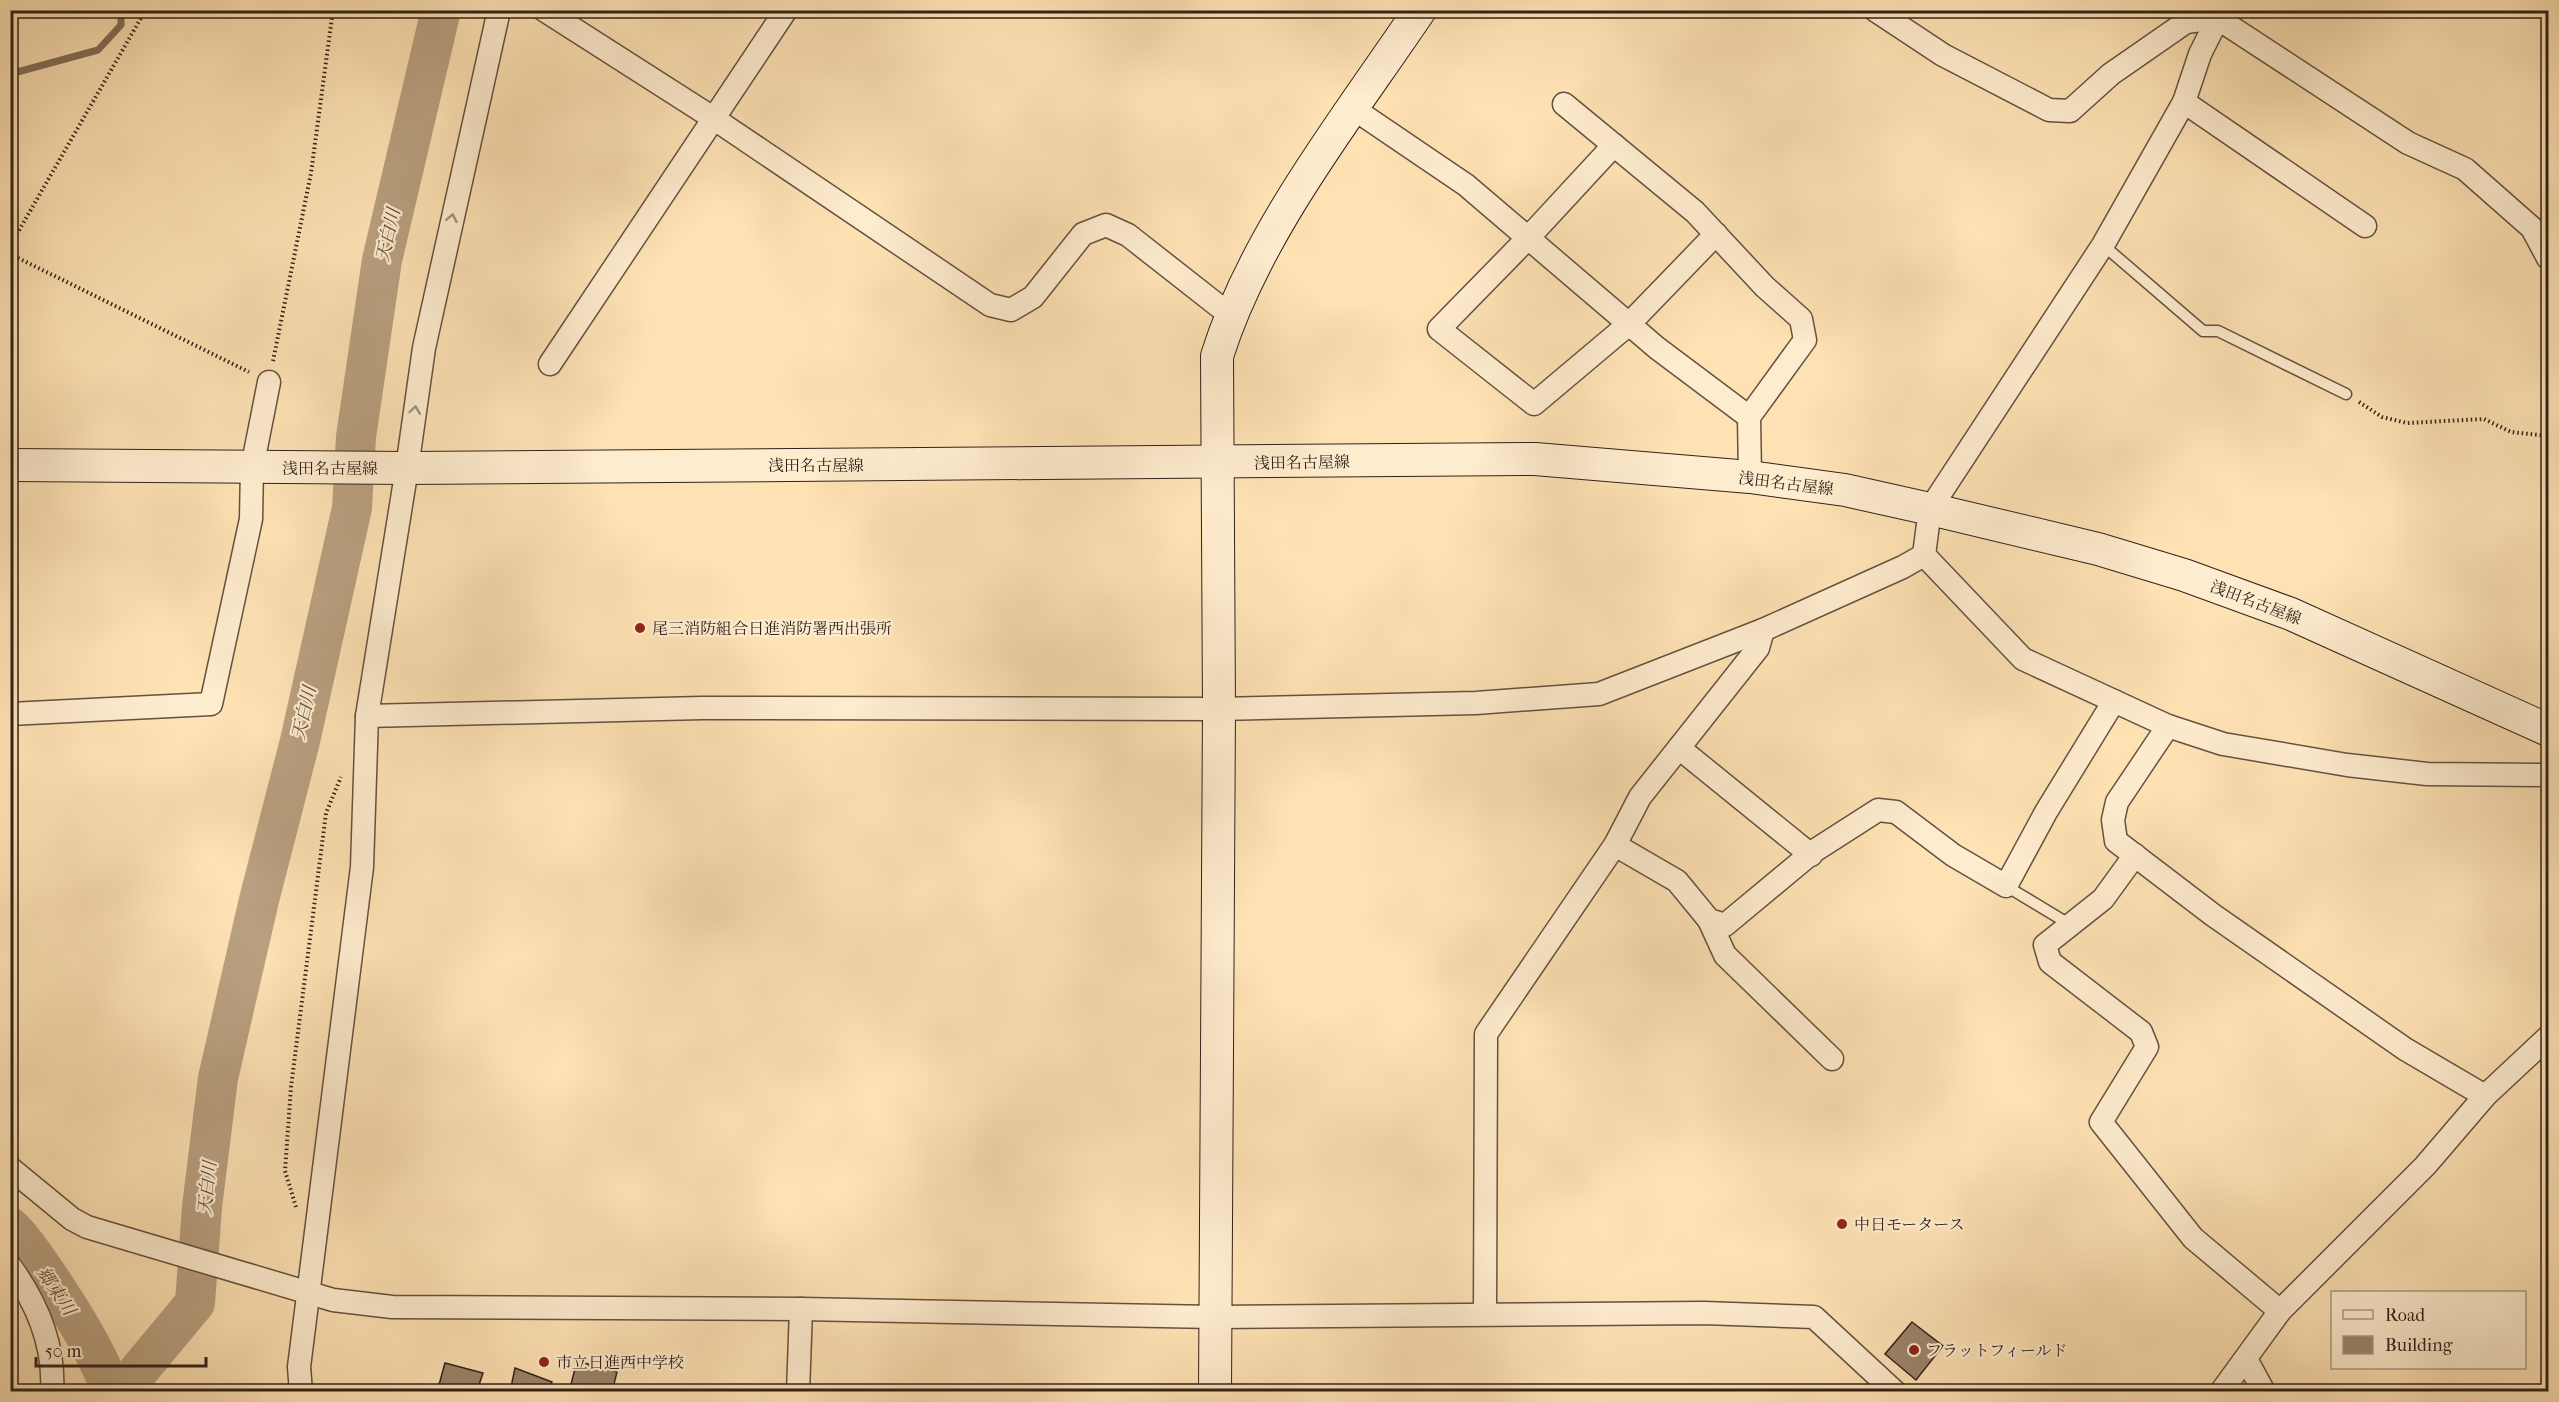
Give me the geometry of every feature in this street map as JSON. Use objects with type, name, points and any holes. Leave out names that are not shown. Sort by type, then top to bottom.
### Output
[{"type":"main road","points":[[1215,1392],[1220,709],[1216,463],[1217,356],[1230,315],[1295,192],[1420,10]]},
{"type":"main road","name":"浅田名古屋線","points":[[10,465],[407,468],[1535,459],[1750,477],[1845,490],[1930,509],[2098,549],[2184,575],[2291,614],[2548,730]]},
{"type":"street","points":[[301,1392],[299,1291],[362,867],[368,716],[424,348],[499,10]]},
{"type":"street","points":[[544,10],[713,118],[990,305],[1011,310],[1033,297],[1083,234],[1106,225],[1128,235],[1230,315]]},
{"type":"street","points":[[550,364],[786,10]]},
{"type":"street","points":[[1875,10],[1943,55],[2049,110],[2070,111],[2111,74],[2186,22],[2220,14],[2408,142],[2465,169],[2532,228],[2548,258]]},
{"type":"street","points":[[1924,555],[1930,509],[2103,245],[2184,102],[2200,54],[2220,14]]},
{"type":"street","points":[[2184,102],[2365,226]]},
{"type":"street","points":[[1564,104],[1695,212],[1764,287],[1801,319],[1805,340],[1749,417],[1750,477]]},
{"type":"street","points":[[1354,109],[1466,185],[1629,324],[1749,417]]},
{"type":"street","points":[[1614,145],[1439,329],[1534,404],[1629,324],[1716,234]]},
{"type":"street","points":[[10,714],[211,704],[251,519],[252,468],[269,382]]},
{"type":"street","points":[[368,716],[702,708],[1220,709],[1476,703],[1599,694],[1763,630],[1903,567],[1924,555]]},
{"type":"street","points":[[1924,555],[2023,659],[2168,726],[2223,744],[2347,765],[2427,774],[2548,776]]},
{"type":"street","points":[[1485,1314],[1486,1034],[1615,845],[1640,797],[1758,648],[1763,630]]},
{"type":"street","points":[[1709,920],[1725,924],[1811,855],[1878,810],[1896,812],[1953,855],[2006,886],[2046,812],[2114,701]]},
{"type":"street","points":[[2168,726],[2117,802],[2113,813],[2116,841],[2213,915],[2405,1049],[2485,1096]]},
{"type":"street","points":[[1679,748],[1811,855]]},
{"type":"street","points":[[1615,845],[1677,881],[1709,920],[1725,955],[1832,1059]]},
{"type":"street","points":[[2135,855],[2103,899],[2045,945],[2050,962],[2141,1032],[2147,1047],[2101,1122],[2193,1238],[2280,1311]]},
{"type":"street","points":[[2221,1392],[2280,1311],[2425,1166],[2485,1096],[2548,1037]]},
{"type":"street","points":[[10,1168],[72,1219],[87,1227],[333,1300],[392,1307],[801,1309],[1214,1317],[1704,1313],[1814,1317],[1895,1392]]},
{"type":"street","points":[[10,1266],[39,1313],[54,1372],[52,1392]]},
{"type":"street","points":[[798,1392],[801,1309]]},
{"type":"street","points":[[2246,1359],[2264,1392]]},
{"type":"lane","points":[[2103,245],[2203,331],[2218,331],[2346,394]]},
{"type":"lane","points":[[2006,886],[2069,924]]},
{"type":"path","points":[[10,246],[141,18],[141,10]]},
{"type":"path","points":[[10,254],[269,382],[311,173],[333,10]]},
{"type":"path","points":[[2346,394],[2382,417],[2407,423],[2484,419],[2511,432],[2548,436]]},
{"type":"path","points":[[299,1217],[285,1171],[291,1087],[326,813],[345,770]]},
{"type":"building","name":"フラットフィールド","points":[[1912,1322],[1943,1346],[1916,1380],[1885,1354]]},
{"type":"building","points":[[577,1361],[617,1372],[612,1392],[569,1392]]},
{"type":"building","points":[[445,1363],[483,1373],[479,1385],[504,1392],[437,1392]]},
{"type":"building","points":[[515,1368],[552,1382],[549,1392],[521,1392],[511,1387]]},
{"type":"building","points":[[390,1386],[390,1392],[335,1392],[335,1388]]},
{"type":"waterway","points":[[10,74],[98,50],[121,25],[121,10]]},
{"type":"waterway","name":"天白川","points":[[121,1392],[195,1303],[202,1207],[218,1078],[259,900],[300,741],[352,508],[356,437],[382,260],[441,10]]},
{"type":"waterway","name":"郷東川","points":[[10,1227],[30,1250],[74,1317],[99,1361],[112,1392]]},
{"type":"place","name":"尾三消防組合日進消防署西出張所","points":[[640,628]]},
{"type":"place","name":"中日モータース","points":[[1842,1224]]},
{"type":"place","name":"フラットフィールド","points":[[1914,1350]]},
{"type":"place","name":"市立日進西中学校","points":[[544,1362]]}]
